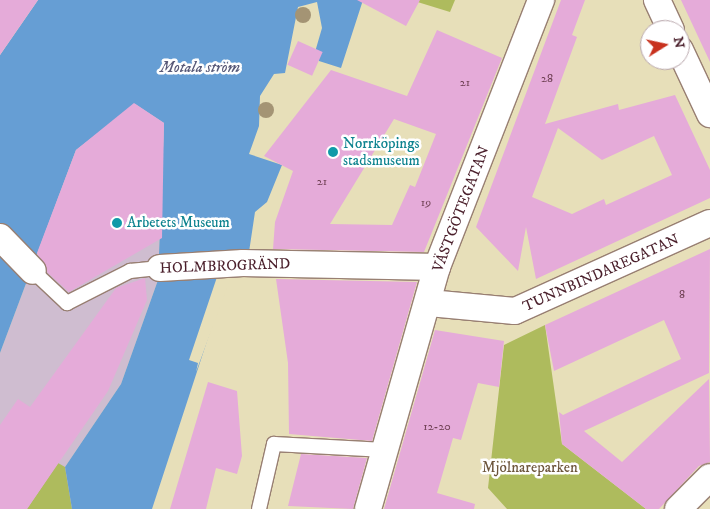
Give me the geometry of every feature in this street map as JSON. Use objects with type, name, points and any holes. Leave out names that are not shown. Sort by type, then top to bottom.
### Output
[{"type":"street","name":"VÄSTGÖTEGATAN","points":[[368,509],[429,303],[437,267],[542,0]]},
{"type":"street","points":[[657,0],[666,20]]},
{"type":"street","points":[[689,70],[710,114]]},
{"type":"street","name":"TUNNBINDAREGATAN","points":[[429,303],[515,311],[710,223]]},
{"type":"street","points":[[0,237],[33,271]]},
{"type":"street","name":"HOLMBROGRÄND","points":[[160,268],[243,263],[437,267]]},
{"type":"street","points":[[678,509],[710,477]]},
{"type":"lane","name":"HOLMBROGRÄND","points":[[33,271],[66,303],[130,272],[160,268]]},
{"type":"lane","points":[[259,509],[274,444],[385,450]]},
{"type":"shaded area","points":[[134,103],[164,123],[158,280],[121,384],[65,467],[72,509],[0,509],[0,353],[76,150]]},
{"type":"green space","points":[[411,0],[455,0],[450,12]]},
{"type":"green space","name":"Mjölnareparken","points":[[545,325],[562,444],[646,509],[507,509],[488,488],[504,345]]},
{"type":"green space","points":[[58,463],[65,467],[72,509],[27,509]]},
{"type":"water","name":"Motala ström","points":[[38,0],[363,0],[341,68],[319,61],[315,52],[322,28],[317,2],[298,7],[285,73],[274,74],[260,96],[259,126],[249,154],[282,165],[267,202],[255,212],[249,252],[228,277],[152,509],[72,509],[65,467],[121,384],[158,280],[164,123],[135,104],[76,150],[0,353],[0,55]]},
{"type":"pier","points":[[217,277],[231,277],[196,372],[198,363],[189,360]]},
{"type":"building","points":[[0,0],[38,0],[0,55]]},
{"type":"building","points":[[357,0],[420,0],[406,26]]},
{"type":"building","points":[[561,0],[585,0],[572,35],[577,37],[545,124],[618,104],[619,110],[675,95],[710,170],[710,198],[536,279],[526,227],[518,271],[476,227]],"holes":[[[558,128],[602,160],[654,136],[672,175],[606,205],[604,199],[572,214],[532,197]]]},
{"type":"building","points":[[681,0],[710,0],[710,62]]},
{"type":"building","points":[[437,30],[502,58],[424,252],[273,249],[275,222],[293,171],[264,156],[331,70],[407,96]],"holes":[[[394,119],[436,134],[415,187],[410,185],[392,225],[330,224]]]},
{"type":"building","points":[[298,41],[323,52],[312,76],[287,65]]},
{"type":"building","points":[[134,103],[164,123],[162,238],[69,292],[48,273],[37,253],[76,150]]},
{"type":"building","points":[[710,249],[709,373],[584,431],[622,462],[709,379],[710,462],[699,466],[659,509],[646,509],[562,444],[559,412],[563,415],[681,359],[664,320],[554,371],[545,325]]},
{"type":"building","points":[[145,278],[147,300],[108,391],[27,509],[0,509],[0,425],[18,399],[30,407],[116,288]]},
{"type":"building","points":[[276,279],[417,282],[372,441],[289,434],[288,363]]},
{"type":"building","points":[[435,330],[504,341],[499,387],[478,383],[461,440],[453,438],[437,493],[475,504],[474,509],[384,509]]},
{"type":"building","points":[[208,382],[237,391],[242,456],[237,474],[216,468],[206,509],[170,509]]},
{"type":"building","points":[[301,454],[367,458],[353,509],[288,506]]},
{"type":"place","name":"Norrköpings stadsmuseum","points":[[333,152]]},
{"type":"place","name":"Arbetets Museum","points":[[117,223]]}]
